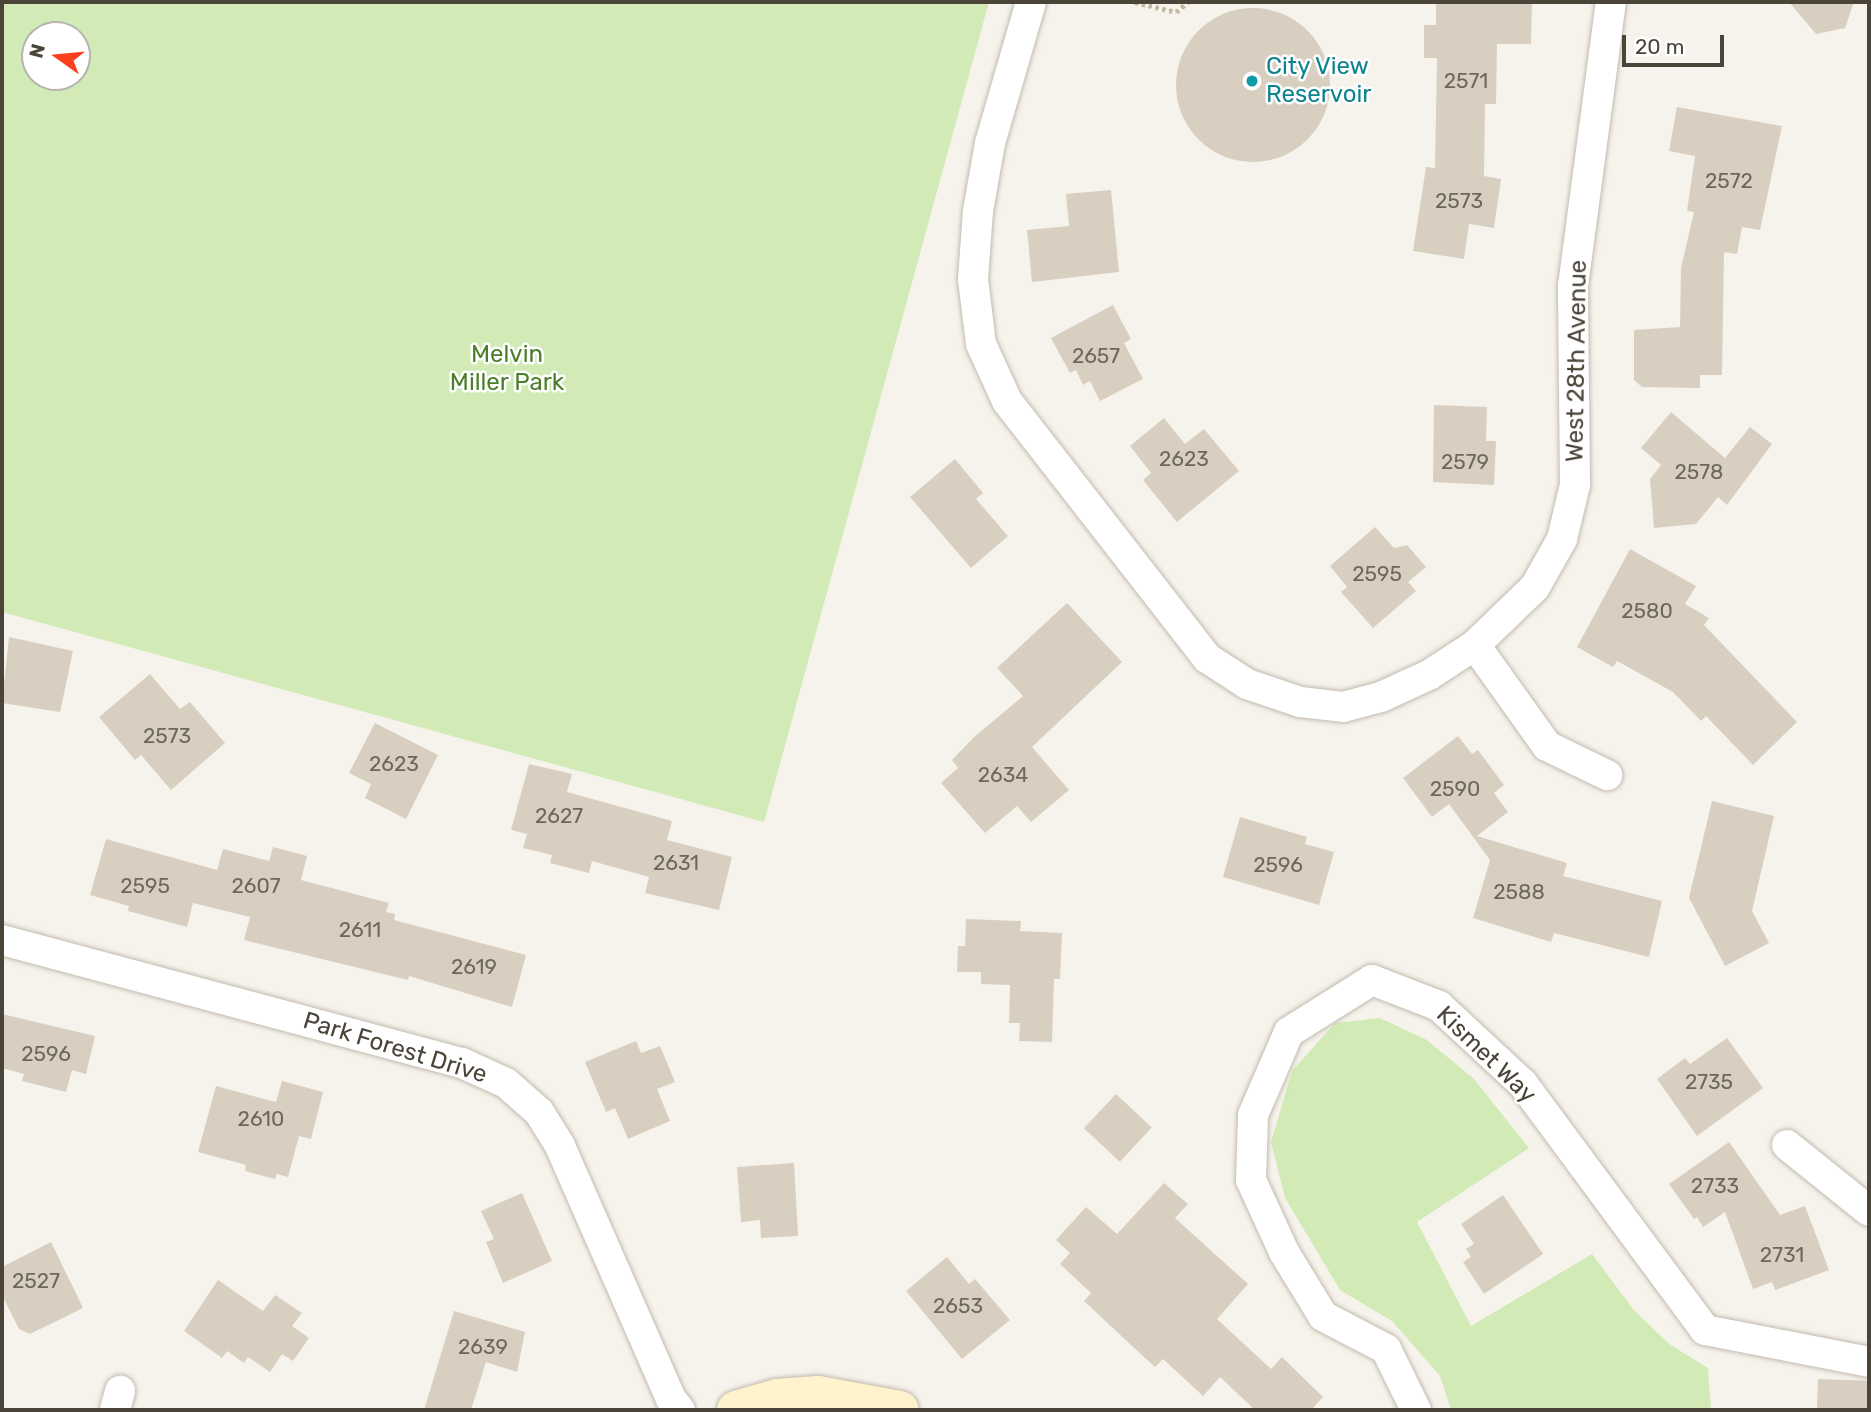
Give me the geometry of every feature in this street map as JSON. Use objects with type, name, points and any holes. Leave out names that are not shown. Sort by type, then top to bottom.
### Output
[{"type":"street","name":"West 28th Avenue","points":[[1031,2],[990,143],[978,211],[973,279],[981,344],[1007,401],[1208,658],[1247,684],[1300,702],[1343,707],[1429,676],[1475,645],[1535,587],[1562,539],[1575,485],[1573,286],[1611,2]]},
{"type":"street","points":[[1475,645],[1546,746],[1607,775]]},
{"type":"street","name":"Park Forest Drive","points":[[2,940],[462,1063],[506,1083],[538,1112],[560,1146],[671,1399],[681,1410]]},
{"type":"street","name":"Kismet Way","points":[[1416,1410],[1386,1349],[1323,1316],[1284,1252],[1251,1180],[1253,1115],[1289,1032],[1372,979],[1439,1006],[1523,1084],[1705,1330],[1869,1362]]},
{"type":"street","points":[[1787,1145],[1869,1210]]},
{"type":"street","points":[[736,1410],[777,1398],[818,1395],[900,1410]]},
{"type":"path","points":[[1135,2],[1176,12],[1188,2]]},
{"type":"green space","name":"Melvin Miller Park","points":[[2,2],[989,2],[764,822],[2,612]]},
{"type":"green space","points":[[1380,1018],[1427,1040],[1474,1079],[1529,1148],[1417,1222],[1471,1326],[1592,1254],[1633,1309],[1669,1344],[1708,1368],[1711,1410],[1451,1410],[1440,1376],[1392,1321],[1340,1290],[1285,1198],[1271,1142],[1292,1071],[1335,1023]]},
{"type":"building","points":[[1436,2],[1532,2],[1531,44],[1497,44],[1496,104],[1485,104],[1484,176],[1501,179],[1494,228],[1469,224],[1464,259],[1413,251],[1426,167],[1435,168],[1437,58],[1424,58],[1424,25],[1436,25]]},
{"type":"building","points":[[1789,2],[1854,2],[1845,28],[1816,34]]},
{"type":"building","name":"City View Reservoir","points":[[1253,8],[1283,14],[1308,30],[1324,55],[1330,85],[1324,115],[1308,140],[1283,156],[1253,162],[1223,156],[1198,140],[1182,115],[1176,85],[1182,55],[1198,30],[1223,14]]},
{"type":"building","points":[[1677,107],[1782,126],[1760,230],[1742,227],[1737,254],[1724,252],[1722,375],[1700,375],[1700,388],[1642,387],[1634,380],[1634,330],[1680,327],[1681,268],[1694,212],[1687,211],[1695,156],[1669,151]]},
{"type":"building","points":[[1111,190],[1119,272],[1032,282],[1027,230],[1069,226],[1066,194]]},
{"type":"building","points":[[1113,305],[1131,339],[1124,343],[1143,379],[1100,401],[1090,381],[1083,385],[1076,370],[1070,373],[1051,338]]},
{"type":"building","points":[[1434,405],[1487,407],[1486,441],[1496,441],[1494,485],[1433,482]]},
{"type":"building","points":[[1671,412],[1725,458],[1750,427],[1772,444],[1727,505],[1718,497],[1696,524],[1654,528],[1650,479],[1661,465],[1641,448]]},
{"type":"building","points":[[1164,418],[1185,444],[1204,429],[1239,471],[1177,522],[1143,480],[1151,473],[1130,446]]},
{"type":"building","points":[[955,459],[983,493],[976,499],[1008,536],[971,568],[910,497]]},
{"type":"building","points":[[1375,527],[1394,548],[1407,545],[1426,567],[1408,582],[1416,591],[1373,628],[1341,592],[1347,587],[1330,566]]},
{"type":"building","points":[[1630,549],[1696,586],[1685,604],[1709,618],[1704,625],[1797,722],[1753,765],[1706,716],[1701,721],[1673,692],[1617,661],[1613,667],[1577,647]]},
{"type":"building","points":[[1067,603],[1122,662],[1032,747],[1069,790],[1031,822],[1017,806],[985,833],[941,783],[958,768],[952,760],[973,738],[1023,696],[997,668]]},
{"type":"building","points":[[9,637],[73,651],[60,712],[2,703]]},
{"type":"building","points":[[150,674],[180,709],[190,702],[225,743],[171,790],[141,755],[135,760],[99,717]]},
{"type":"building","points":[[375,723],[438,755],[406,819],[365,798],[371,784],[349,773]]},
{"type":"building","points":[[1458,736],[1472,754],[1478,750],[1504,785],[1494,793],[1508,812],[1477,836],[1567,863],[1563,876],[1662,901],[1649,957],[1554,933],[1551,942],[1473,918],[1490,860],[1449,804],[1432,817],[1403,778]]},
{"type":"building","points":[[529,764],[572,774],[567,792],[672,821],[667,840],[732,857],[719,910],[645,893],[649,877],[592,861],[589,873],[550,863],[552,855],[523,848],[527,834],[511,830]]},
{"type":"building","points":[[1712,801],[1774,816],[1752,911],[1769,943],[1725,966],[1689,898]]},
{"type":"building","points":[[1240,817],[1307,837],[1305,844],[1334,852],[1319,905],[1223,877]]},
{"type":"building","points":[[106,839],[217,870],[223,849],[269,861],[273,847],[307,856],[301,880],[389,903],[386,912],[395,914],[394,920],[526,955],[512,1007],[409,976],[408,980],[244,940],[250,917],[193,903],[187,927],[128,911],[129,906],[90,895]]},
{"type":"building","points":[[966,919],[1021,921],[1020,931],[1062,933],[1060,979],[1054,979],[1052,1042],[1019,1041],[1020,1023],[1009,1023],[1010,985],[981,984],[981,972],[957,972],[958,946],[965,946]]},
{"type":"building","points":[[2,1014],[95,1036],[86,1074],[72,1070],[66,1092],[22,1081],[24,1074],[2,1068]]},
{"type":"building","points":[[1727,1038],[1763,1088],[1697,1136],[1657,1079],[1685,1058],[1690,1064]]},
{"type":"building","points":[[636,1041],[641,1053],[660,1046],[675,1082],[657,1089],[670,1121],[628,1139],[615,1108],[606,1112],[585,1062]]},
{"type":"building","points":[[282,1081],[323,1092],[311,1139],[299,1136],[288,1177],[277,1174],[275,1179],[245,1171],[246,1165],[198,1152],[216,1086],[276,1102]]},
{"type":"building","points":[[1116,1094],[1152,1127],[1120,1162],[1084,1128]]},
{"type":"building","points":[[1729,1142],[1780,1215],[1805,1206],[1829,1270],[1775,1290],[1772,1282],[1753,1289],[1725,1212],[1703,1227],[1697,1217],[1694,1219],[1669,1184]]},
{"type":"building","points":[[794,1163],[798,1236],[761,1238],[760,1220],[741,1222],[737,1167]]},
{"type":"building","points":[[1164,1183],[1188,1204],[1175,1218],[1248,1284],[1217,1319],[1271,1369],[1282,1357],[1323,1397],[1311,1410],[1255,1410],[1220,1377],[1203,1396],[1163,1359],[1155,1367],[1131,1345],[1084,1301],[1091,1293],[1060,1264],[1070,1253],[1056,1240],[1086,1207],[1117,1234]]},
{"type":"building","points":[[522,1193],[552,1261],[503,1283],[486,1242],[494,1239],[481,1211]]},
{"type":"building","points":[[1503,1195],[1543,1254],[1484,1294],[1463,1262],[1471,1257],[1466,1249],[1474,1244],[1461,1224]]},
{"type":"building","points":[[51,1242],[83,1308],[30,1334],[19,1329],[2,1295],[2,1267]]},
{"type":"building","points":[[947,1257],[969,1284],[975,1279],[1010,1320],[962,1359],[906,1291]]},
{"type":"building","points":[[218,1280],[263,1311],[275,1295],[302,1313],[292,1326],[309,1338],[293,1361],[282,1354],[270,1372],[248,1357],[244,1363],[227,1351],[222,1358],[184,1331]]},
{"type":"building","points":[[454,1311],[525,1332],[517,1372],[486,1362],[471,1410],[424,1410]]},
{"type":"building","points":[[1818,1379],[1869,1381],[1868,1410],[1817,1410]]},
{"type":"place","name":"City View Reservoir","points":[[1252,81]]}]
